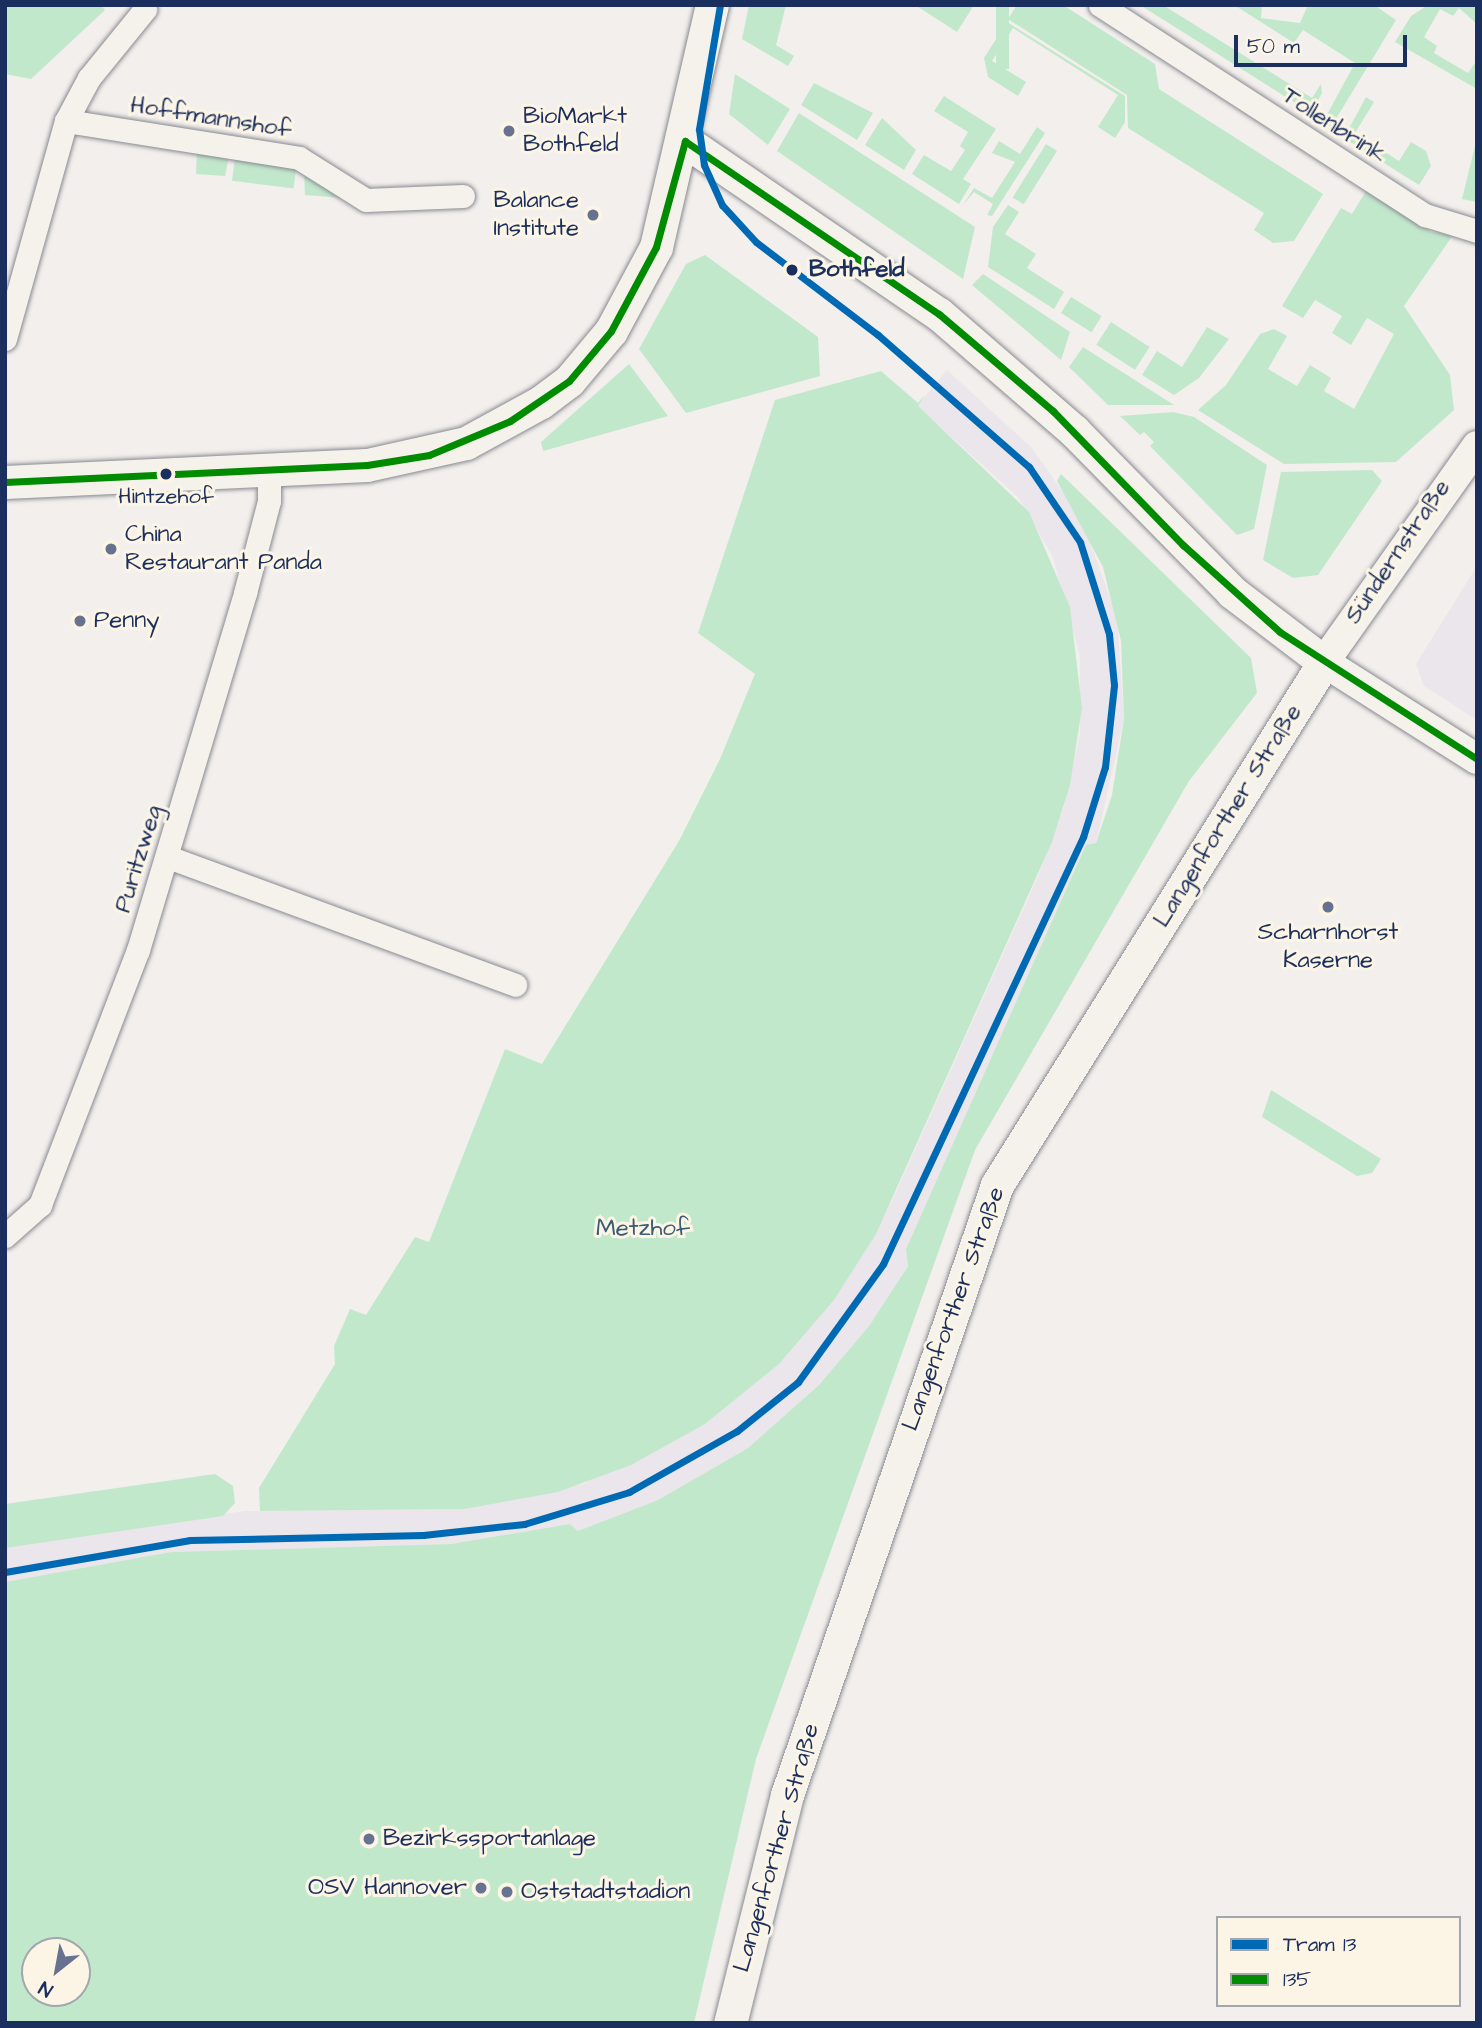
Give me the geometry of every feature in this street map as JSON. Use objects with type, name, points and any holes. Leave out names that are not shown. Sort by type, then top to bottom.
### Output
[{"type":"main road","points":[[5,482],[269,474],[429,455],[510,421],[569,381],[611,331],[656,247],[685,141],[712,5]]},
{"type":"main road","points":[[685,141],[844,243],[939,314],[1074,431],[1233,592],[1324,662]]},
{"type":"main road","name":"Langenforther Straße","points":[[730,2023],[788,1795],[997,1185],[1324,662]]},
{"type":"street","name":"Tollenbrink","points":[[1100,5],[1425,215],[1477,230]]},
{"type":"street","points":[[5,340],[66,121],[89,78],[145,9]]},
{"type":"street","name":"Hoffmannshof","points":[[66,121],[299,158],[366,200],[463,196]]},
{"type":"street","name":"Sündernstraße","points":[[1324,662],[1477,446]]},
{"type":"street","name":"Puritzweg","points":[[5,1236],[40,1205],[90,1083],[168,857],[269,501],[269,474]]},
{"type":"street","points":[[1324,662],[1477,759]]},
{"type":"street","points":[[168,857],[515,985]]},
{"type":"shaded area","points":[[947,370],[1032,448],[1081,518],[1117,617],[1124,719],[1096,843],[1086,846],[906,1249],[908,1265],[869,1326],[819,1385],[748,1448],[658,1500],[578,1531],[570,1524],[451,1544],[171,1552],[5,1582],[5,1548],[53,1537],[246,1511],[464,1509],[583,1484],[705,1424],[779,1364],[834,1300],[891,1203],[1039,874],[1063,809],[1080,734],[1080,656],[1053,557],[1018,497],[917,406]]},
{"type":"shaded area","points":[[1477,566],[1477,720],[1424,686],[1416,664]]},
{"type":"green space","points":[[5,5],[101,5],[105,10],[31,79],[5,74]]},
{"type":"green space","points":[[749,5],[786,5],[776,45],[794,56],[788,66],[742,39]]},
{"type":"green space","points":[[915,5],[974,5],[957,32]]},
{"type":"green space","points":[[996,5],[1009,5],[1009,69],[996,69]]},
{"type":"green space","points":[[1017,5],[1063,5],[1155,64],[1159,89],[1323,194],[1294,241],[1273,243],[1254,230],[1264,213],[1128,128],[1127,95],[1008,19]]},
{"type":"green space","points":[[1140,5],[1163,5],[1312,98],[1321,84],[1322,93],[1311,113]]},
{"type":"green space","points":[[1234,5],[1262,5],[1261,18],[1300,23],[1308,5],[1374,5],[1396,20],[1331,127],[1323,122],[1355,63],[1303,30],[1294,43]]},
{"type":"green space","points":[[1428,5],[1477,5],[1477,24],[1459,8],[1453,16],[1440,9],[1424,37],[1437,46],[1434,53],[1468,73],[1477,60],[1477,89],[1395,42],[1411,16]]},
{"type":"green space","points":[[1007,22],[1125,96],[1125,122],[1115,138],[1098,127],[1118,95],[1013,28],[992,61],[1026,82],[1018,96],[988,77],[984,58]]},
{"type":"green space","points":[[735,74],[790,109],[768,145],[729,114]]},
{"type":"green space","points":[[814,83],[873,113],[857,140],[801,105]]},
{"type":"green space","points":[[944,96],[996,129],[963,179],[971,184],[959,204],[912,174],[924,155],[951,171],[965,150],[960,146],[968,132],[934,111]]},
{"type":"green space","points":[[1366,97],[1374,102],[1355,133],[1399,161],[1411,142],[1426,151],[1431,166],[1419,185],[1344,138]]},
{"type":"green space","points":[[799,113],[975,227],[963,279],[777,151]]},
{"type":"green space","points":[[882,118],[916,150],[904,170],[865,145]]},
{"type":"green space","points":[[1037,127],[1045,133],[992,216],[987,215],[993,204],[974,192],[963,205],[974,188],[992,198],[1015,162],[992,153],[999,141],[1020,154]]},
{"type":"green space","points":[[1477,138],[1477,202],[1462,199]]},
{"type":"green space","points":[[1046,144],[1057,151],[1024,204],[1013,197]]},
{"type":"green space","points":[[197,150],[229,156],[225,176],[196,174]]},
{"type":"green space","points":[[235,157],[297,165],[294,188],[232,181]]},
{"type":"green space","points":[[304,172],[343,198],[305,195]]},
{"type":"green space","points":[[1366,191],[1431,232],[1453,235],[1404,306],[1450,375],[1454,410],[1396,462],[1284,464],[1198,410],[1226,385],[1260,334],[1274,329],[1287,336],[1268,369],[1297,386],[1310,365],[1331,378],[1324,391],[1354,409],[1394,334],[1367,318],[1351,345],[1332,333],[1342,316],[1315,300],[1303,318],[1282,306],[1341,208],[1352,214]]},
{"type":"green space","points":[[1008,205],[1019,212],[1005,234],[1036,254],[1027,268],[1064,292],[1054,309],[988,267],[993,227]]},
{"type":"green space","points":[[705,255],[818,337],[820,376],[686,413],[639,349],[686,264]]},
{"type":"green space","points":[[983,274],[1070,332],[1061,360],[972,285]]},
{"type":"green space","points":[[1071,297],[1102,316],[1091,332],[1061,313]]},
{"type":"green space","points":[[1111,322],[1150,347],[1135,370],[1096,345]]},
{"type":"green space","points":[[1207,327],[1229,339],[1199,378],[1174,395],[1142,375],[1157,351],[1182,367]]},
{"type":"green space","points":[[1083,347],[1174,405],[1108,405],[1069,367]]},
{"type":"green space","points":[[629,364],[668,416],[543,451],[541,442]]},
{"type":"green space","name":"Metzhof","points":[[881,371],[918,403],[925,395],[918,406],[1029,512],[1070,607],[1082,708],[1070,785],[1052,842],[876,1234],[834,1300],[779,1364],[705,1424],[631,1465],[558,1492],[464,1509],[260,1511],[259,1488],[335,1364],[334,1346],[350,1309],[366,1315],[415,1237],[429,1242],[505,1049],[542,1064],[679,841],[720,759],[755,674],[698,633],[775,400]]},
{"type":"green space","points":[[1173,412],[1194,417],[1267,465],[1254,529],[1237,535],[1150,446],[1154,442],[1144,432],[1140,435],[1120,416]]},
{"type":"green space","points":[[1372,470],[1382,481],[1318,575],[1293,578],[1263,560],[1281,472]]},
{"type":"green space","points":[[1061,474],[1251,658],[1257,693],[1189,781],[975,1150],[756,1759],[694,2023],[5,2023],[5,1582],[171,1552],[451,1544],[570,1524],[578,1531],[658,1500],[748,1448],[819,1385],[869,1326],[908,1266],[906,1249],[1086,845],[1096,843],[1112,795],[1124,719],[1121,641],[1103,567],[1057,481]]},
{"type":"green space","points":[[1271,1090],[1381,1159],[1372,1173],[1357,1176],[1262,1117]]},
{"type":"green space","points":[[215,1474],[233,1486],[235,1503],[223,1516],[5,1548],[5,1504]]},
{"type":"tram line","name":"13","points":[[5,1572],[190,1540],[423,1535],[524,1524],[629,1492],[737,1431],[798,1382],[883,1264],[1083,837],[1105,767],[1114,685],[1109,634],[1080,542],[1029,467],[878,335],[756,242],[722,205],[704,165],[699,129],[720,5]]},
{"type":"transit line","name":"135","points":[[685,141],[939,314],[1053,411],[1183,545],[1280,632],[1477,759]]},
{"type":"transit line","name":"135","points":[[5,482],[367,465],[429,455],[510,421],[569,381],[611,331],[656,247],[685,141]]},
{"type":"place","name":"BioMarkt Bothfeld","points":[[509,131]]},
{"type":"place","name":"Balance Institute","points":[[593,215]]},
{"type":"place","name":"Bothfeld","points":[[792,270]]},
{"type":"place","name":"Hintzehof","points":[[166,474]]},
{"type":"place","name":"China Restaurant Panda","points":[[111,549]]},
{"type":"place","name":"Penny","points":[[80,621]]},
{"type":"place","name":"Scharnhorst Kaserne","points":[[1328,907]]},
{"type":"place","name":"Bezirkssportanlage","points":[[369,1839]]},
{"type":"place","name":"OSV Hannover","points":[[481,1888]]},
{"type":"place","name":"Oststadtstadion","points":[[507,1892]]}]
